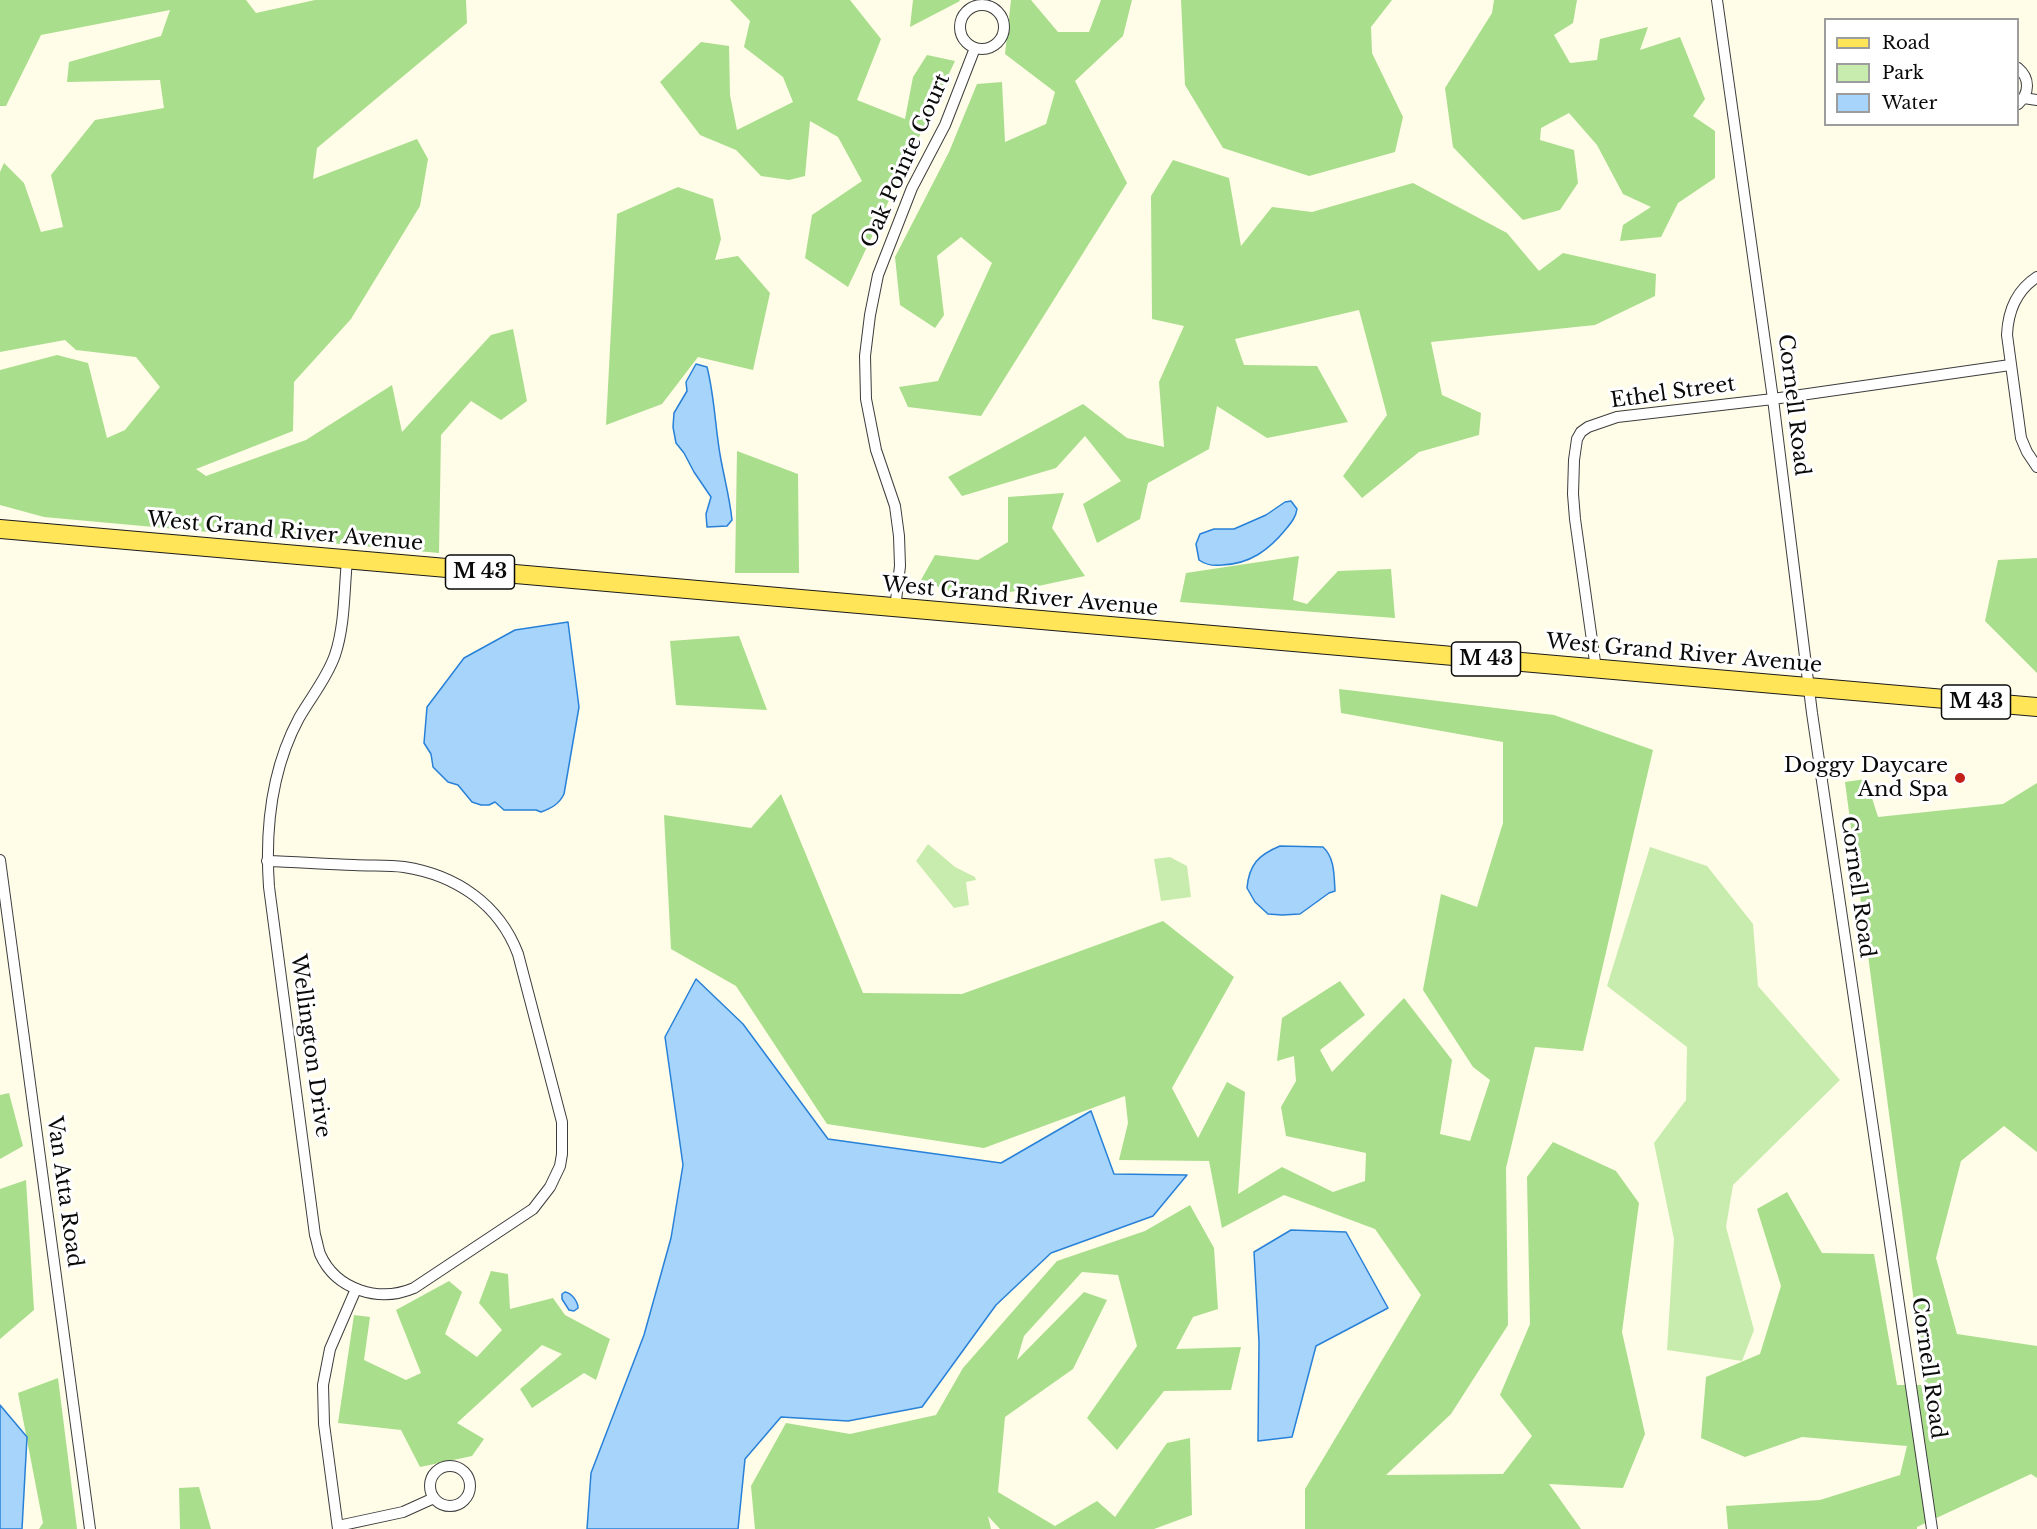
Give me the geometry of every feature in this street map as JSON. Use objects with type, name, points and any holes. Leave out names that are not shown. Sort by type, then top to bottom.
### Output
[{"type":"main road","name":"West Grand River Avenue","points":[[0,529],[894,609],[2037,707]]},
{"type":"street","name":"Cornell Road","points":[[1717,0],[1773,399],[1809,687],[1932,1529]]},
{"type":"street","points":[[986,6],[1000,15],[1004,31],[995,45],[984,49],[975,48],[964,40],[960,24],[969,9],[986,6]]},
{"type":"street","name":"Oak Pointe Court","points":[[894,609],[900,566],[899,536],[894,506],[876,450],[866,399],[865,356],[870,315],[878,275],[912,188],[945,125],[975,48]]},
{"type":"street","points":[[2019,69],[2027,81],[2028,87],[2021,101]]},
{"type":"street","points":[[2021,101],[2037,100]]},
{"type":"street","points":[[2037,277],[2021,292],[2010,312],[2007,335],[2021,438],[2037,467]]},
{"type":"street","name":"Ethel Street","points":[[1596,669],[1573,494],[1574,460],[1577,439],[1581,432],[1588,427],[1617,417],[1773,399],[2010,365]]},
{"type":"street","name":"Wellington Drive","points":[[347,560],[337,645],[326,675],[296,726],[282,762],[272,801],[267,861],[315,1235],[320,1254],[330,1269],[337,1277],[356,1289]]},
{"type":"street","name":"Van Atta Road","points":[[0,860],[90,1529]]},
{"type":"street","points":[[267,861],[403,867],[438,874],[459,885],[486,905],[500,920],[518,954],[562,1122],[560,1166],[550,1187],[533,1209],[414,1288],[385,1295],[366,1293],[356,1289],[330,1349],[323,1385],[324,1424],[338,1527],[403,1512],[434,1498]]},
{"type":"green space","points":[[0,0],[246,0],[256,13],[315,0],[466,0],[467,23],[317,148],[313,179],[417,139],[428,159],[420,206],[351,319],[294,382],[293,431],[196,469],[206,476],[306,440],[392,385],[402,432],[491,335],[513,329],[527,401],[501,420],[471,401],[441,435],[439,553],[44,517],[0,505],[0,370],[57,355],[88,363],[107,438],[125,430],[160,387],[136,357],[76,350],[65,340],[0,352],[0,172],[4,163],[24,183],[41,232],[63,227],[51,175],[95,120],[164,108],[160,80],[67,82],[69,62],[161,36],[170,10],[41,35],[6,106],[0,106]]},
{"type":"green space","points":[[730,0],[850,0],[881,39],[857,100],[905,119],[913,77],[927,55],[955,61],[848,287],[805,258],[812,215],[862,181],[838,137],[810,121],[805,176],[789,180],[761,176],[736,150],[700,135],[660,82],[701,42],[729,46],[730,95],[737,130],[793,102],[783,77],[744,47],[750,21]]},
{"type":"green space","points":[[913,0],[959,0],[960,1],[910,27]]},
{"type":"green space","points":[[1011,0],[1031,0],[1058,32],[1089,32],[1101,0],[1132,0],[1123,36],[1075,81],[1127,183],[981,416],[908,407],[899,387],[938,381],[992,263],[961,237],[937,256],[944,315],[935,328],[900,305],[895,257],[949,152],[977,84],[1002,82],[1005,142],[1046,124],[1055,92],[1005,54]]},
{"type":"green space","points":[[1181,0],[1392,0],[1371,27],[1372,53],[1403,117],[1395,152],[1309,176],[1223,148],[1185,85]]},
{"type":"green space","points":[[1494,0],[1577,0],[1573,23],[1554,35],[1570,63],[1597,60],[1600,39],[1648,27],[1640,50],[1680,37],[1705,99],[1693,116],[1715,131],[1715,178],[1678,203],[1661,237],[1620,241],[1623,225],[1651,207],[1623,194],[1597,145],[1569,113],[1541,128],[1540,140],[1574,150],[1578,183],[1560,210],[1523,220],[1453,147],[1445,88],[1492,13]]},
{"type":"green space","points":[[1173,160],[1229,178],[1241,246],[1272,207],[1312,212],[1413,183],[1507,233],[1539,271],[1563,253],[1656,274],[1655,296],[1595,325],[1431,342],[1442,395],[1481,413],[1479,435],[1419,452],[1362,498],[1343,476],[1387,415],[1359,310],[1235,339],[1244,365],[1317,366],[1348,422],[1267,438],[1217,406],[1209,449],[1148,483],[1140,519],[1097,543],[1083,504],[1121,481],[1085,436],[1056,468],[962,496],[948,477],[1083,404],[1127,438],[1164,447],[1159,382],[1184,326],[1152,319],[1151,196]]},
{"type":"green space","points":[[678,187],[713,199],[721,239],[715,260],[738,256],[770,293],[753,370],[698,357],[662,404],[606,425],[617,214]]},
{"type":"green space","points":[[737,451],[798,474],[799,573],[735,573]]},
{"type":"green space","points":[[1064,493],[1052,528],[1085,576],[973,600],[921,580],[935,555],[978,560],[1008,542],[1008,497]]},
{"type":"green space","points":[[1299,556],[1293,600],[1307,604],[1338,571],[1391,569],[1395,618],[1180,602],[1186,573]]},
{"type":"green space","points":[[2037,558],[2037,673],[1985,621],[1998,560]]},
{"type":"green space","points":[[739,636],[767,710],[676,705],[670,641]]},
{"type":"green space","points":[[1339,689],[1554,715],[1653,750],[1583,1051],[1535,1047],[1506,1168],[1508,1325],[1451,1414],[1386,1475],[1503,1474],[1532,1436],[1500,1395],[1530,1324],[1527,1177],[1553,1142],[1616,1171],[1639,1203],[1622,1332],[1645,1434],[1623,1488],[1549,1484],[1581,1529],[1305,1529],[1305,1489],[1421,1295],[1375,1229],[1284,1195],[1222,1228],[1209,1161],[1119,1160],[1128,1123],[1125,1096],[984,1148],[827,1124],[736,986],[671,949],[664,815],[751,828],[781,794],[863,993],[962,994],[1163,921],[1234,977],[1172,1088],[1198,1138],[1227,1082],[1245,1092],[1238,1194],[1282,1167],[1333,1192],[1365,1181],[1366,1153],[1286,1136],[1281,1107],[1296,1081],[1294,1056],[1277,1061],[1282,1018],[1340,981],[1365,1015],[1320,1050],[1332,1072],[1404,998],[1452,1060],[1440,1134],[1470,1141],[1490,1080],[1473,1067],[1423,990],[1441,894],[1477,907],[1503,823],[1503,742],[1341,713]]},
{"type":"green space","points":[[1866,779],[1878,817],[2003,804],[2037,783],[2037,1152],[2004,1126],[1961,1161],[1936,1258],[1957,1334],[2037,1346],[2037,1478],[2031,1474],[1917,1527],[1917,1529],[1728,1529],[1726,1506],[1820,1500],[1900,1475],[1907,1446],[1802,1437],[1745,1457],[1701,1438],[1706,1377],[1760,1354],[1781,1286],[1757,1209],[1787,1192],[1822,1253],[1874,1254],[1897,1385],[1925,1385],[1845,782]]},
{"type":"green space","points":[[928,844],[955,867],[975,877],[976,880],[966,882],[969,905],[954,908],[916,861]]},
{"type":"green space","points":[[1650,847],[1707,866],[1753,924],[1758,986],[1840,1080],[1733,1185],[1726,1227],[1754,1330],[1742,1361],[1667,1350],[1674,1239],[1654,1143],[1686,1100],[1687,1047],[1607,986]]},
{"type":"green space","points":[[1170,857],[1187,866],[1191,897],[1161,901],[1154,859]]},
{"type":"green space","points":[[9,1093],[23,1146],[0,1159],[0,1095]]},
{"type":"green space","points":[[26,1180],[34,1310],[0,1339],[0,1189]]},
{"type":"green space","points":[[1190,1205],[1214,1248],[1218,1309],[1193,1317],[1176,1349],[1241,1347],[1231,1390],[1164,1391],[1117,1450],[1087,1418],[1137,1346],[1118,1275],[1082,1272],[1024,1336],[1017,1360],[1084,1292],[1107,1300],[1073,1369],[1005,1417],[998,1492],[1055,1526],[1097,1501],[1115,1517],[1167,1443],[1190,1438],[1192,1515],[1154,1529],[1000,1529],[988,1516],[991,1529],[755,1529],[751,1486],[786,1423],[850,1434],[936,1415],[963,1368],[1057,1261],[1145,1231]]},
{"type":"green space","points":[[491,1271],[508,1274],[510,1309],[553,1298],[565,1315],[610,1339],[596,1380],[584,1373],[532,1408],[520,1389],[562,1354],[542,1345],[457,1423],[484,1439],[472,1456],[420,1467],[401,1430],[338,1423],[354,1315],[370,1317],[364,1360],[406,1380],[421,1373],[396,1310],[449,1281],[462,1292],[445,1334],[477,1357],[502,1330],[479,1303]]},
{"type":"green space","points":[[58,1378],[77,1529],[39,1529],[43,1523],[18,1393]]},
{"type":"green space","points":[[199,1487],[211,1529],[180,1529],[179,1488]]},
{"type":"water","points":[[696,364],[707,367],[710,379],[732,520],[727,526],[707,527],[706,514],[711,497],[676,443],[673,427],[674,413],[687,391],[686,382]]},
{"type":"water","points":[[1291,501],[1297,509],[1296,515],[1266,549],[1250,559],[1232,564],[1210,565],[1199,560],[1196,544],[1200,534],[1214,529],[1234,529]]},
{"type":"water","points":[[568,622],[579,707],[564,794],[555,805],[541,812],[504,810],[495,802],[481,805],[472,802],[458,785],[448,782],[433,767],[431,754],[424,743],[427,707],[464,658],[515,630]]},
{"type":"water","points":[[1280,846],[1323,847],[1332,862],[1335,891],[1300,914],[1268,914],[1255,902],[1247,888],[1248,880],[1260,857]]},
{"type":"water","points":[[696,979],[743,1024],[828,1139],[1001,1163],[1091,1111],[1114,1174],[1187,1175],[1153,1216],[1051,1253],[996,1305],[922,1407],[848,1421],[781,1417],[745,1459],[738,1529],[587,1529],[591,1473],[644,1335],[671,1238],[683,1165],[665,1037]]},
{"type":"water","points":[[1291,1230],[1346,1232],[1388,1308],[1316,1346],[1292,1437],[1258,1441],[1259,1342],[1254,1252]]},
{"type":"water","points":[[565,1292],[577,1303],[578,1308],[574,1311],[569,1310],[562,1299],[562,1294]]},
{"type":"water","points":[[0,1405],[27,1437],[22,1529],[0,1529]]},
{"type":"place","name":"Doggy Daycare And Spa","points":[[1960,778]]}]
